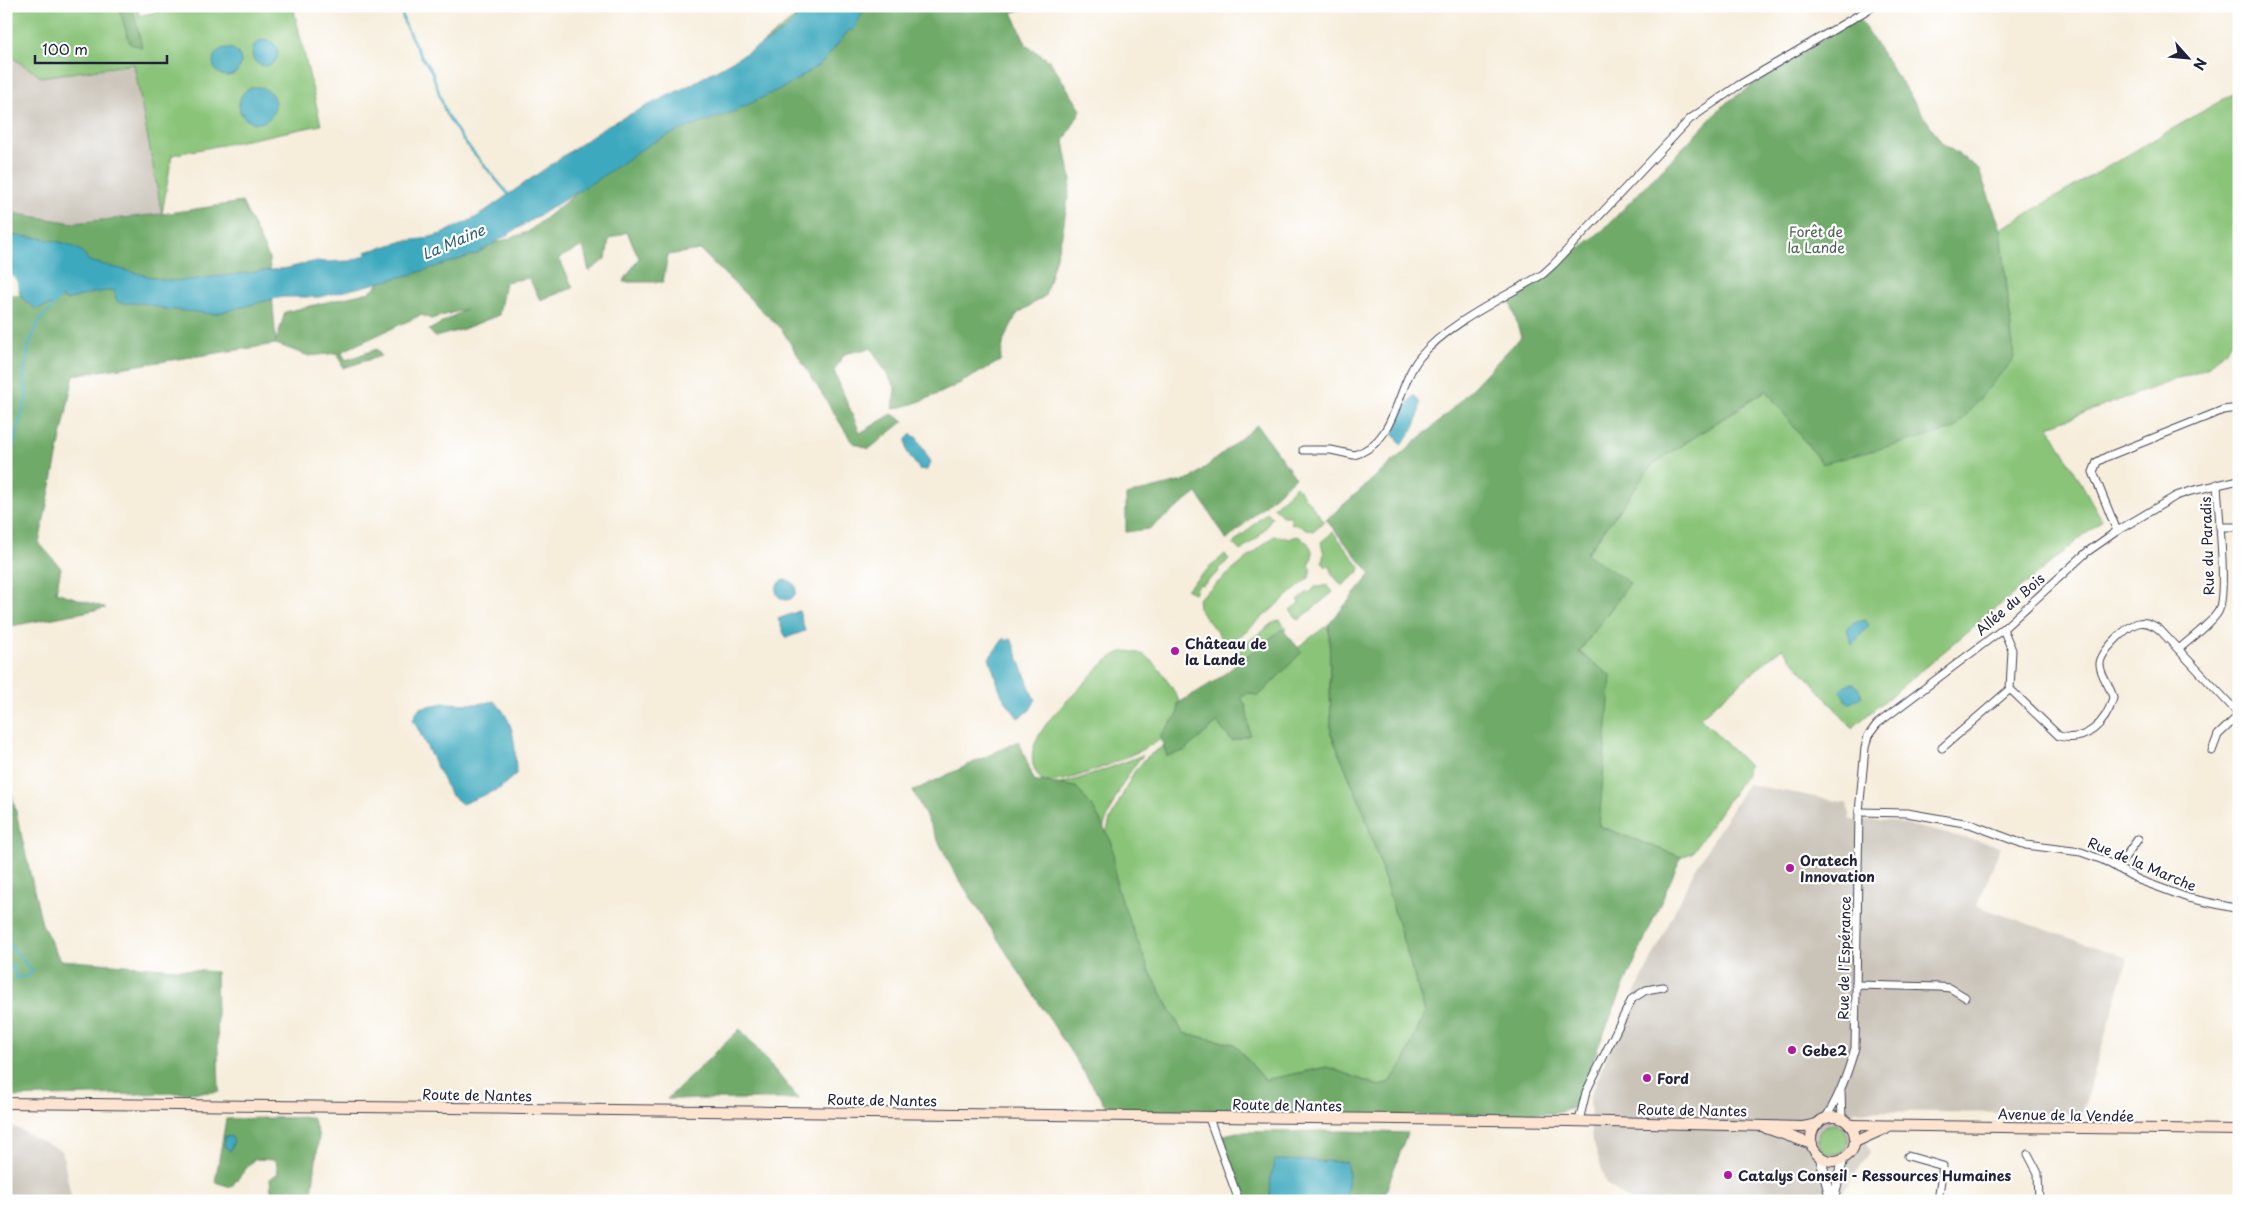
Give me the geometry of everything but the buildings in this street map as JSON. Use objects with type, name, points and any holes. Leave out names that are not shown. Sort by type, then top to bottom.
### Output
[{"type":"main road","name":"Route de Nantes","points":[[6,1103],[1579,1121],[1804,1127],[1821,1122]]},
{"type":"main road","points":[[1836,1118],[1846,1122],[1855,1136],[1853,1148],[1843,1158],[1831,1161],[1820,1156],[1812,1144],[1812,1137],[1821,1122],[1836,1118]]},
{"type":"main road","name":"Avenue de la Vendée","points":[[1846,1122],[1892,1126],[2236,1128]]},
{"type":"main road","name":"Route de Nantes","points":[[1757,1125],[1812,1144]]},
{"type":"main road","name":"Avenue de la Vendée","points":[[1855,1142],[1892,1126]]},
{"type":"street","points":[[1303,450],[1325,449],[1354,455],[1373,444],[1386,431],[1410,372],[1429,347],[1457,326],[1543,274],[1690,119],[1738,85],[1874,6]]},
{"type":"street","points":[[2117,531],[2094,472],[2097,462],[2223,410],[2239,408]]},
{"type":"street","name":"Allée du Bois","points":[[1860,804],[1865,748],[1868,736],[1877,724],[2003,629],[2088,552],[2117,531],[2176,496],[2217,484],[2239,480]]},
{"type":"street","name":"Rue du Paradis","points":[[2179,650],[2211,620],[2220,605],[2220,527],[2217,484]]},
{"type":"street","points":[[2220,527],[2239,527]]},
{"type":"street","points":[[2010,689],[2059,736],[2076,739],[2088,734],[2105,717],[2110,708],[2112,692],[2102,672],[2101,659],[2104,652],[2129,628],[2138,623],[2154,625],[2239,715],[2218,736],[2212,751]]},
{"type":"street","points":[[1942,748],[2010,689],[2012,650],[2003,629]]},
{"type":"street","name":"Rue de l'Espérance","points":[[1821,1122],[1830,1112],[1855,1048],[1860,804]]},
{"type":"street","name":"Rue de la Marche","points":[[1859,812],[1907,814],[1970,824],[2026,845],[2082,852],[2139,880],[2188,898],[2239,909]]},
{"type":"street","points":[[2117,868],[2138,839]]},
{"type":"street","points":[[1856,985],[1950,988],[1965,997]]},
{"type":"street","points":[[1579,1121],[1586,1092],[1632,1000],[1646,990],[1663,987]]},
{"type":"street","name":"Rue de l'Espérance","points":[[1843,1082],[1840,1099],[1846,1122]]},
{"type":"street","points":[[1209,1118],[1239,1201]]},
{"type":"street","points":[[2028,1154],[2038,1173],[2039,1201]]},
{"type":"street","points":[[1820,1156],[1832,1201]]},
{"type":"street","points":[[1908,1156],[1943,1166],[1938,1201]]},
{"type":"street","points":[[1832,1201],[1843,1158]]},
{"type":"shaded area","points":[[6,53],[41,77],[134,64],[162,214],[73,223],[6,212]]},
{"type":"shaded area","points":[[1747,784],[1847,803],[1850,820],[1890,821],[2001,846],[1977,906],[2128,958],[2082,1114],[1853,1111],[1870,1152],[1837,1201],[1631,1201],[1606,1184],[1591,1134],[1590,1096],[1627,1010],[1694,871]]},
{"type":"shaded area","points":[[6,1123],[62,1151],[72,1201],[6,1201]]},
{"type":"green space","points":[[6,6],[138,6],[139,16],[182,6],[293,6],[321,125],[172,155],[162,214],[134,64],[41,77],[6,53]]},
{"type":"green space","points":[[118,6],[132,6],[142,47],[130,44]]},
{"type":"green space","points":[[809,6],[1040,6],[1012,12],[1027,46],[1050,61],[1081,110],[1064,141],[1071,180],[1062,235],[1045,296],[1017,314],[1004,339],[1000,361],[935,395],[893,409],[895,387],[871,348],[844,354],[834,371],[860,433],[892,414],[904,421],[869,449],[852,442],[782,330],[700,250],[668,255],[663,282],[623,282],[639,258],[627,232],[609,239],[606,259],[589,271],[583,246],[559,258],[573,288],[540,300],[529,278],[505,282],[499,315],[461,330],[435,337],[429,330],[466,309],[431,319],[421,315],[341,352],[346,360],[377,349],[381,356],[343,368],[338,353],[309,356],[276,344],[74,375],[39,543],[61,568],[56,592],[106,608],[6,627],[6,212],[73,223],[162,214],[242,202],[269,258],[276,342],[285,312],[369,292],[382,281],[528,232]]},
{"type":"green space","name":"Forêt de la Lande","points":[[1857,16],[1942,143],[1978,168],[2001,229],[2014,358],[1954,429],[1822,464],[1766,390],[1653,464],[1586,554],[1630,583],[1579,652],[1611,676],[1599,826],[1681,857],[1615,1006],[1573,1108],[1556,1113],[1203,1118],[1107,1108],[953,870],[913,791],[1019,741],[1034,780],[1076,787],[1094,809],[1112,843],[1117,889],[1149,970],[1183,1033],[1234,1044],[1265,1080],[1327,1067],[1379,1086],[1391,1081],[1404,1062],[1425,1012],[1364,812],[1331,734],[1329,624],[1371,574],[1326,520],[1446,415],[1521,337],[1510,301],[1603,230],[1726,103]]},
{"type":"green space","points":[[2239,90],[2239,335],[2209,367],[2049,426],[2102,520],[1852,728],[1782,648],[1700,717],[1749,766],[1745,776],[1692,853],[1681,857],[1599,826],[1610,676],[1579,652],[1630,583],[1586,555],[1653,464],[1767,390],[1822,464],[2014,358],[2001,229]]},
{"type":"green space","points":[[1257,425],[1295,477],[1227,540],[1197,493],[1149,529],[1126,532],[1126,495],[1191,479]]},
{"type":"green space","points":[[1296,486],[1324,521],[1313,531],[1291,523],[1291,516],[1282,516],[1274,507]]},
{"type":"green space","points":[[1267,512],[1272,517],[1265,529],[1259,534],[1260,536],[1240,551],[1233,544]]},
{"type":"green space","points":[[1333,532],[1360,567],[1359,572],[1342,586],[1331,573],[1331,567],[1325,566],[1322,561],[1324,554],[1321,542]]},
{"type":"green space","points":[[1274,536],[1288,539],[1297,536],[1309,544],[1312,556],[1309,566],[1311,568],[1309,578],[1233,642],[1225,642],[1197,607],[1199,605],[1198,599]]},
{"type":"green space","points":[[1225,554],[1229,560],[1218,569],[1219,572],[1195,588],[1197,590],[1194,593],[1186,589]]},
{"type":"green space","points":[[1327,585],[1333,592],[1299,620],[1290,610],[1299,603],[1298,600],[1308,592],[1310,593],[1316,586]]},
{"type":"green space","points":[[1280,620],[1287,629],[1246,661],[1239,654],[1240,648],[1275,621]]},
{"type":"green space","points":[[1329,624],[1331,734],[1364,812],[1425,1012],[1404,1062],[1391,1081],[1379,1086],[1327,1067],[1265,1080],[1234,1044],[1183,1033],[1149,970],[1113,918],[1105,837],[1110,820],[1134,772],[1147,757]]},
{"type":"green space","points":[[1282,629],[1302,652],[1259,696],[1248,693],[1241,698],[1246,705],[1250,735],[1232,741],[1217,723],[1184,751],[1167,756],[1160,736],[1178,714],[1177,704],[1215,681]]},
{"type":"green space","points":[[1128,651],[1142,654],[1150,659],[1161,671],[1176,694],[1183,707],[1174,729],[1163,738],[1148,746],[1090,772],[1056,781],[1045,781],[1039,777],[1032,760],[1033,749],[1037,738],[1051,718],[1106,661],[1113,656]]},
{"type":"green space","points":[[1143,755],[1127,776],[1095,849],[1054,786],[1088,776]]},
{"type":"green space","points":[[6,769],[42,924],[60,960],[216,972],[219,1092],[6,1097]]},
{"type":"green space","points":[[740,1029],[799,1099],[667,1099]]},
{"type":"green space","points":[[312,1117],[319,1136],[311,1201],[272,1201],[270,1179],[278,1173],[276,1160],[254,1159],[231,1187],[215,1182],[226,1119]]},
{"type":"green space","points":[[1833,1124],[1844,1128],[1848,1139],[1844,1150],[1833,1154],[1822,1150],[1818,1139],[1822,1128]]},
{"type":"green space","points":[[1343,1131],[1407,1133],[1385,1194],[1444,1201],[1346,1201],[1349,1175],[1346,1162],[1275,1160],[1271,1176],[1270,1201],[1243,1201],[1231,1162],[1220,1136],[1237,1132]]},
{"type":"water","name":"La Maine","points":[[808,6],[866,6],[853,31],[849,30],[824,61],[794,82],[733,112],[678,131],[648,145],[603,176],[476,254],[413,274],[319,297],[281,297],[215,314],[165,309],[144,303],[121,303],[117,301],[114,290],[92,293],[66,300],[61,297],[53,307],[51,305],[36,309],[23,299],[20,292],[6,291],[6,236],[34,237],[57,241],[76,248],[89,261],[164,280],[180,281],[288,268],[312,262],[350,261],[366,255],[365,252],[404,241],[423,239],[441,234],[475,218],[606,126],[686,87],[773,38],[787,28]]},
{"type":"water","points":[[265,40],[274,44],[278,53],[274,62],[265,66],[256,62],[252,53],[256,44]]},
{"type":"water","points":[[227,48],[237,52],[241,62],[237,72],[227,76],[217,72],[213,62],[217,52]]},
{"type":"water","points":[[257,87],[264,88],[270,92],[274,98],[274,112],[270,118],[264,122],[257,123],[250,122],[244,118],[240,112],[239,105],[240,98],[244,92],[250,88]]},
{"type":"water","points":[[1414,395],[1420,402],[1419,414],[1412,430],[1401,445],[1393,433],[1404,408]]},
{"type":"water","points":[[911,434],[917,438],[931,462],[927,470],[919,469],[907,452],[906,439]]},
{"type":"water","points":[[786,580],[793,583],[796,590],[793,597],[786,600],[779,597],[776,590],[779,583]]},
{"type":"water","points":[[799,611],[805,631],[786,638],[778,619]]},
{"type":"water","points":[[1865,620],[1869,625],[1852,645],[1847,629],[1854,623]]},
{"type":"water","points":[[1004,638],[1006,641],[1011,638],[1033,696],[1036,699],[1030,710],[1018,718],[1002,696],[989,658]]},
{"type":"water","points":[[1854,683],[1862,696],[1849,704],[1840,691],[1845,685]]},
{"type":"water","points":[[494,701],[507,717],[513,735],[516,774],[499,789],[462,804],[450,794],[413,719],[419,708],[443,703],[477,704]]},
{"type":"water","points":[[225,1136],[232,1137],[234,1141],[230,1151],[224,1146]]},
{"type":"water","points":[[1275,1160],[1346,1162],[1349,1175],[1346,1201],[1270,1201],[1271,1176]]},
{"type":"pier","points":[[6,274],[15,278],[18,283],[19,295],[6,293]]},
{"type":"waterway","points":[[400,6],[404,22],[418,51],[432,72],[446,114],[463,140],[509,195]]},
{"type":"waterway","points":[[6,474],[27,395],[24,375],[29,346],[38,323],[59,299]]},
{"type":"waterway","points":[[6,940],[32,971],[29,976],[16,978],[13,966],[6,967]]},
{"type":"place","name":"Château de la Lande","points":[[1175,651]]},
{"type":"place","name":"Oratech Innovation","points":[[1790,868]]},
{"type":"place","name":"Gebe2","points":[[1792,1050]]},
{"type":"place","name":"Ford","points":[[1647,1078]]},
{"type":"place","name":"Catalys Conseil - Ressources Humaines","points":[[1728,1175]]}]
